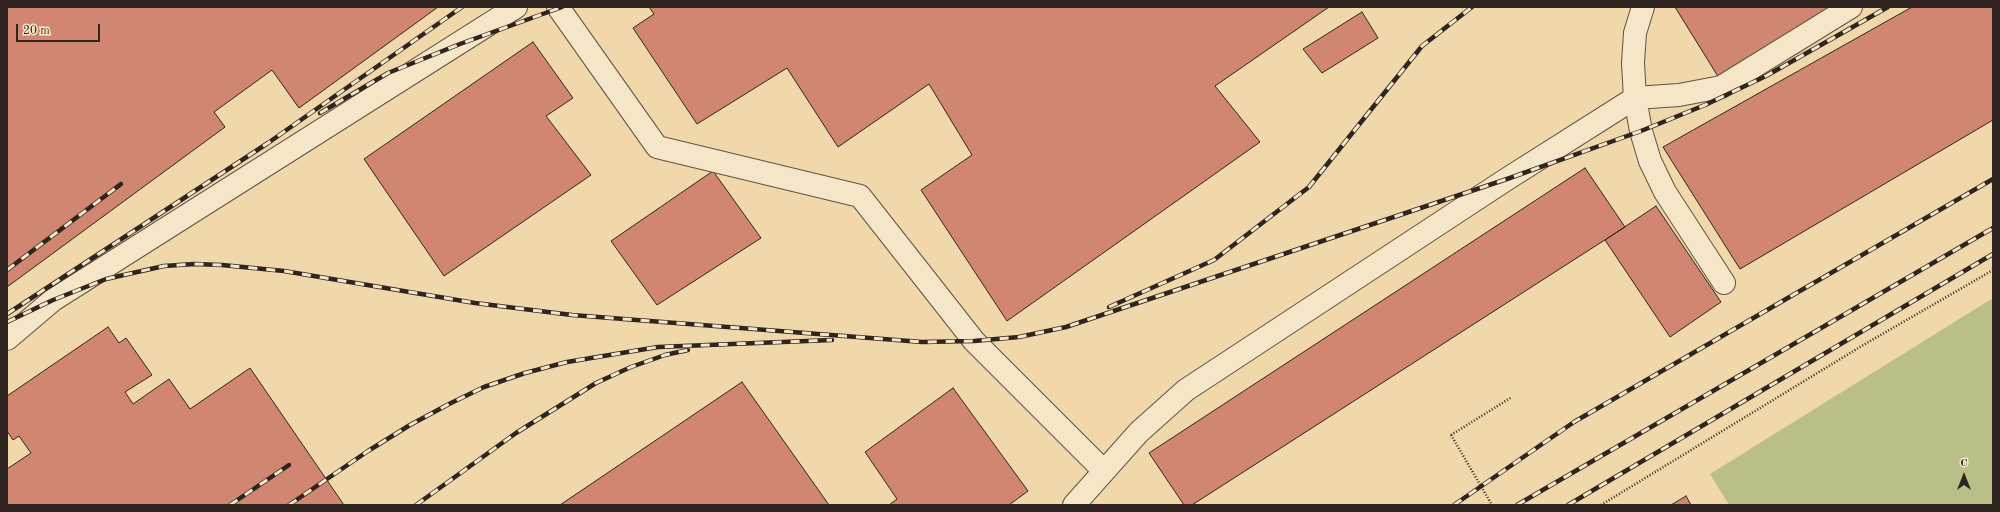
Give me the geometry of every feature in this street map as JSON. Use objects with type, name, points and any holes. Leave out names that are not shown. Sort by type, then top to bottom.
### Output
[{"type":"lane","points":[[7,339],[53,300],[516,7]]},
{"type":"lane","points":[[558,7],[657,148],[860,196],[974,341],[1104,471]]},
{"type":"lane","points":[[1644,7],[1635,33],[1633,62],[1635,98],[1641,131],[1650,161],[1665,192],[1724,283]]},
{"type":"lane","points":[[1074,505],[1139,432],[1186,390],[1507,179],[1635,98],[1679,95],[1721,87],[1851,7]]},
{"type":"path","points":[[1601,505],[1853,351],[1993,270]]},
{"type":"path","points":[[1492,505],[1451,435],[1512,397]]},
{"type":"green space","points":[[1993,298],[1993,505],[1729,505],[1710,474]]},
{"type":"building","points":[[7,7],[438,7],[299,108],[272,70],[214,112],[225,127],[7,287]]},
{"type":"building","points":[[649,7],[1329,7],[1215,86],[1260,142],[1007,321],[921,190],[972,155],[929,84],[838,147],[787,68],[697,124],[633,28],[654,14]]},
{"type":"building","points":[[1675,7],[1830,7],[1719,78]]},
{"type":"building","points":[[1912,7],[1993,7],[1993,120],[1740,269],[1663,147]]},
{"type":"building","points":[[1362,12],[1378,38],[1322,73],[1303,49]]},
{"type":"building","points":[[533,42],[573,98],[546,116],[591,175],[444,276],[364,159]]},
{"type":"building","points":[[1585,168],[1625,227],[1192,505],[1184,505],[1149,453]]},
{"type":"building","points":[[713,171],[761,238],[657,305],[611,241]]},
{"type":"building","points":[[1656,206],[1721,302],[1670,337],[1605,240]]},
{"type":"building","points":[[108,327],[119,343],[126,338],[152,375],[125,392],[133,404],[169,379],[190,409],[250,368],[344,505],[7,505],[7,469],[31,453],[19,436],[13,440],[7,431],[7,396]]},
{"type":"building","points":[[742,382],[829,505],[560,505]]},
{"type":"building","points":[[953,388],[1028,491],[1009,505],[889,505],[897,499],[865,452]]},
{"type":"building","points":[[1686,496],[1691,505],[1671,505]]},
{"type":"railway","points":[[7,314],[268,143],[462,7]]},
{"type":"railway","points":[[320,113],[388,73],[460,44],[562,7]]},
{"type":"railway","points":[[1109,307],[1214,260],[1309,187],[1422,46],[1472,7]]},
{"type":"railway","points":[[7,322],[53,300],[106,279],[164,266],[194,264],[284,271],[475,303],[572,315],[922,342],[974,341],[1019,337],[1066,327],[1507,179],[1641,131],[1705,105],[1766,76],[1888,7]]},
{"type":"railway","points":[[1454,505],[1574,422],[1993,179]]},
{"type":"railway","points":[[7,270],[121,184]]},
{"type":"railway","points":[[1517,505],[1993,228]]},
{"type":"railway","points":[[1568,505],[1993,254]]},
{"type":"railway","points":[[289,505],[368,451],[410,425],[484,387],[525,373],[567,362],[658,347],[832,340]]},
{"type":"railway","points":[[416,505],[516,433],[596,383],[631,367],[665,355],[688,350]]},
{"type":"railway","points":[[230,505],[289,465]]}]
